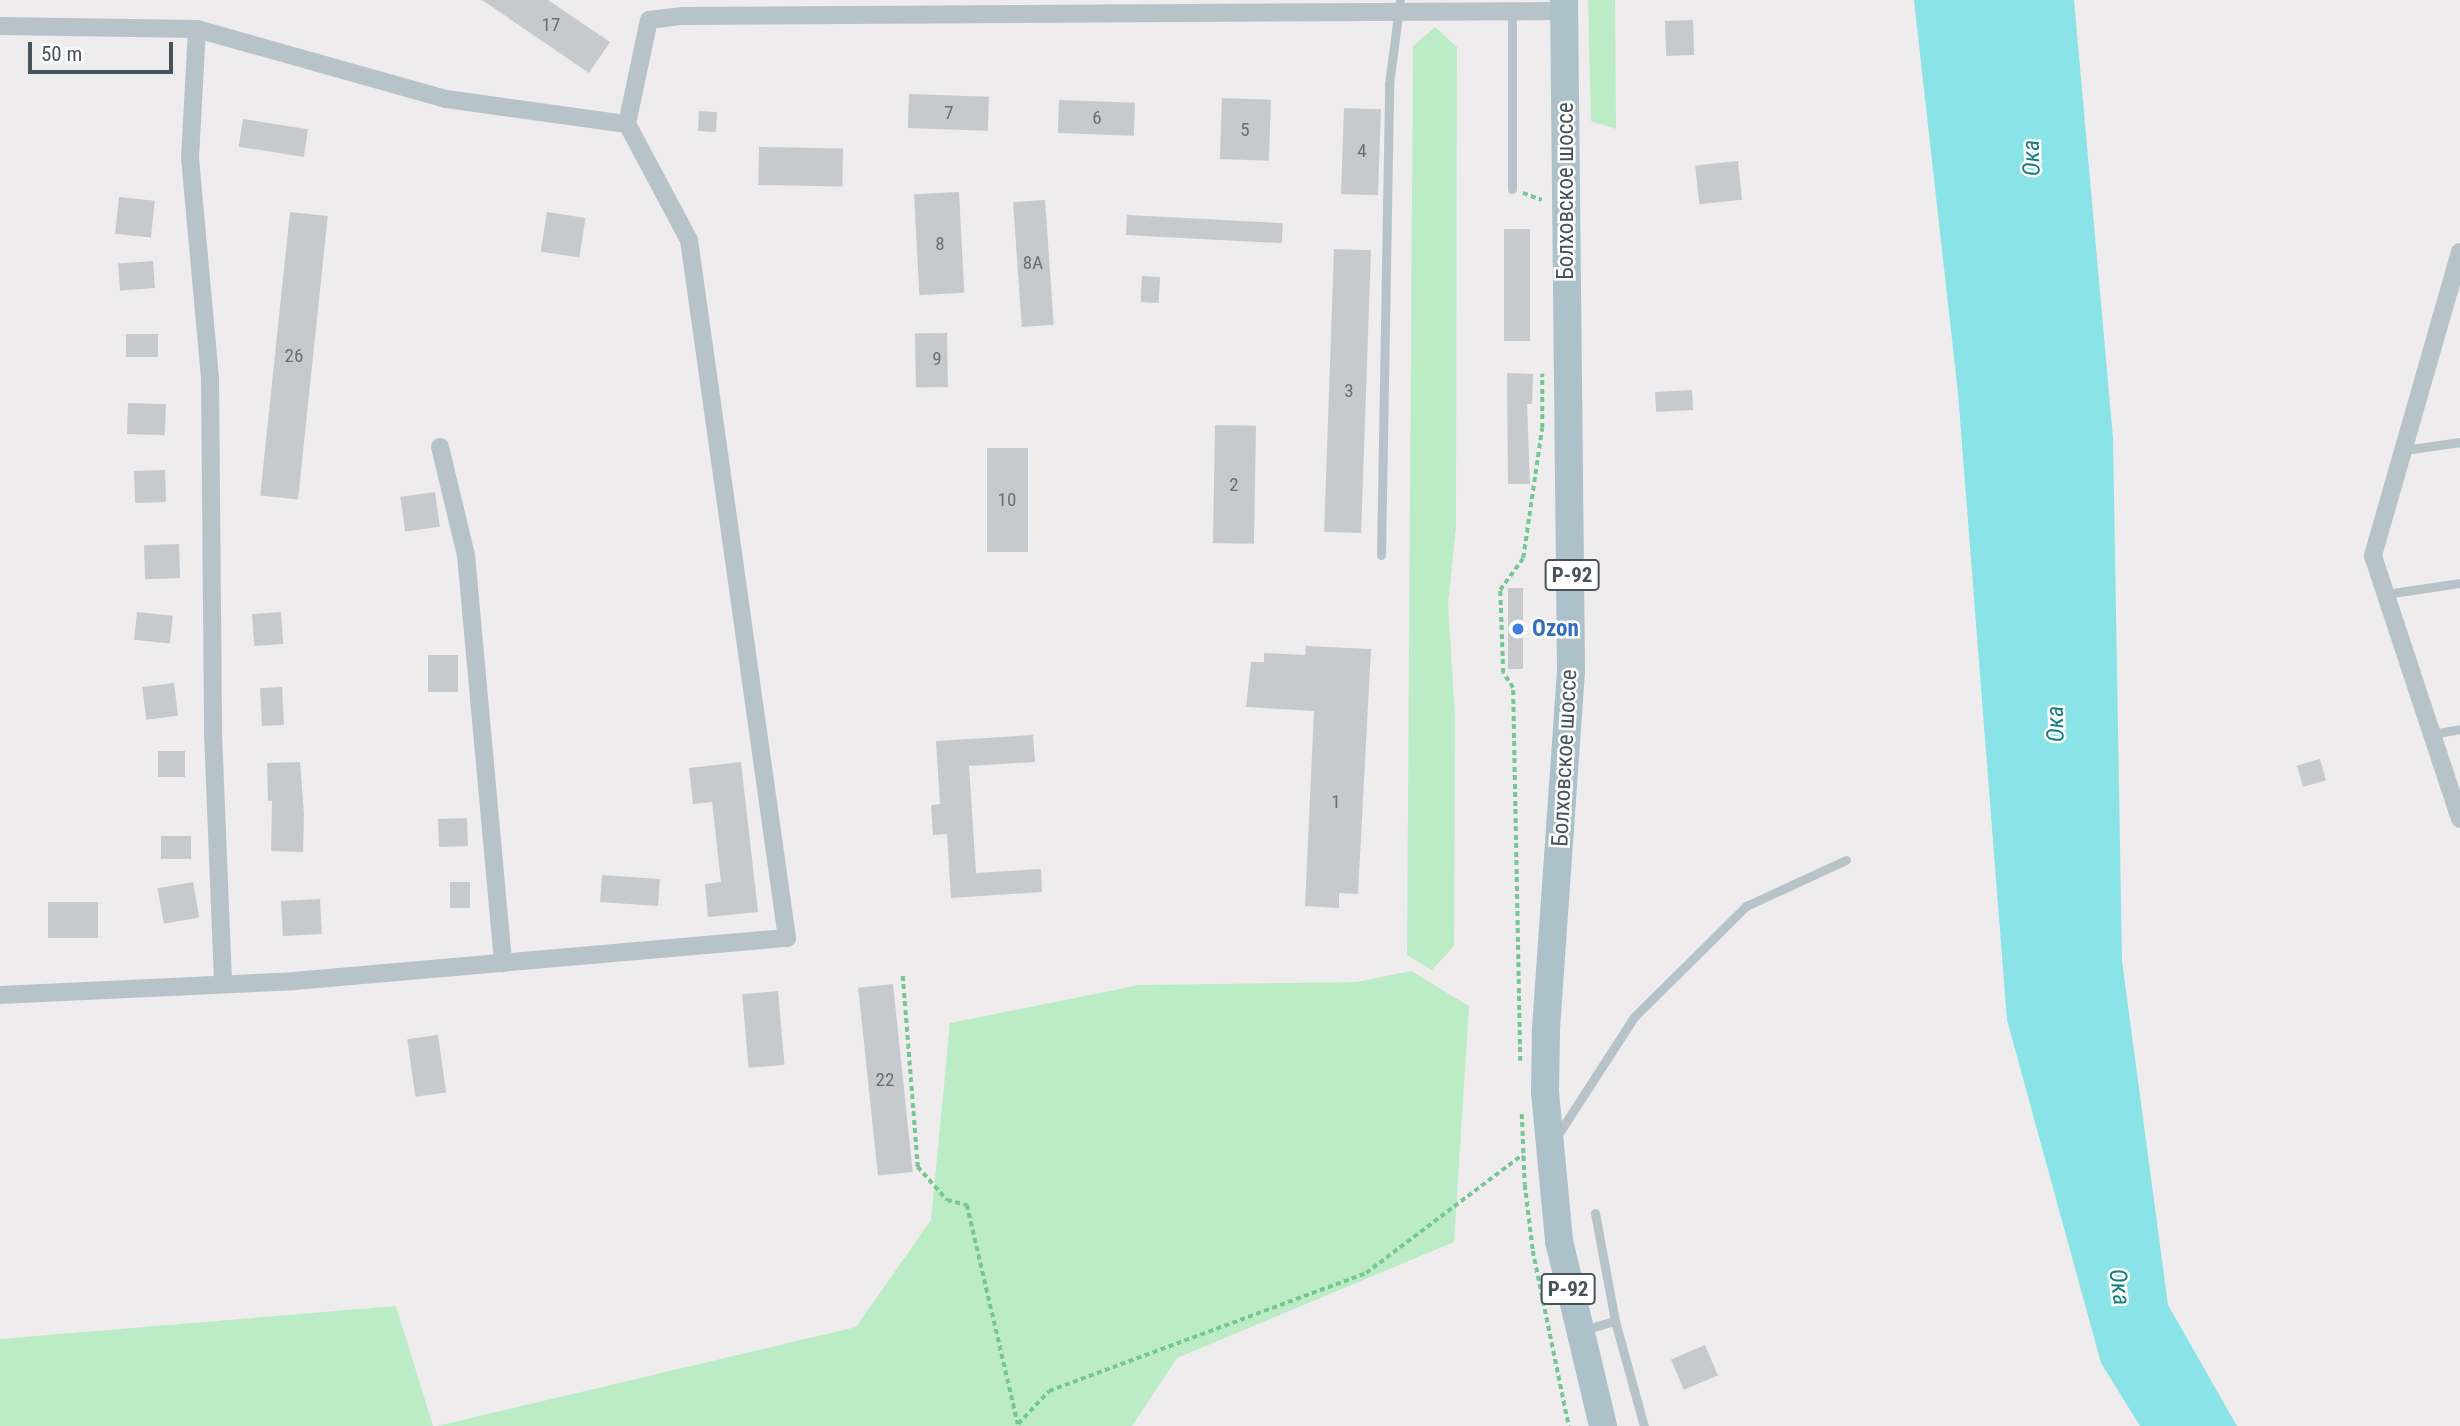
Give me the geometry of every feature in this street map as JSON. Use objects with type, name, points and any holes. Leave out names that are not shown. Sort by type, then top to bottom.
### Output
[{"type":"main road","name":"Болховское шоссе","points":[[1564,6],[1571,671],[1536,1152],[1603,1426]]},
{"type":"street","points":[[0,995],[223,984],[787,938],[689,240],[627,124],[649,20],[682,16],[1400,6],[1512,11],[1564,6]]},
{"type":"street","points":[[0,26],[197,29],[446,99],[627,124]]},
{"type":"street","points":[[197,29],[190,158],[211,378],[213,733],[223,984]]},
{"type":"street","points":[[2460,252],[2453,300],[2373,556],[2460,819]]},
{"type":"street","points":[[439,447],[466,555],[503,962]]},
{"type":"lane","points":[[1381,555],[1389,84],[1400,6]]},
{"type":"lane","points":[[1512,11],[1512,189]]},
{"type":"lane","points":[[2404,450],[2460,442]]},
{"type":"lane","points":[[2386,594],[2460,583]]},
{"type":"lane","points":[[2432,734],[2460,729]]},
{"type":"lane","points":[[1536,1152],[1634,1017],[1746,906],[1846,860]]},
{"type":"lane","points":[[1595,1213],[1615,1321],[1644,1426]]},
{"type":"lane","points":[[1579,1332],[1615,1321]]},
{"type":"path","points":[[1512,189],[1545,201]]},
{"type":"path","points":[[1520,1067],[1514,688],[1503,673],[1500,590],[1523,558],[1542,428],[1543,361]]},
{"type":"path","points":[[904,976],[918,1167],[947,1200],[967,1205],[1018,1425]]},
{"type":"path","points":[[1521,1107],[1536,1152],[1533,1251],[1569,1426]]},
{"type":"path","points":[[1018,1425],[1049,1391],[1366,1273],[1536,1152]]},
{"type":"green space","points":[[1588,0],[1615,0],[1616,129],[1591,121]]},
{"type":"green space","points":[[1435,27],[1457,47],[1456,527],[1448,604],[1455,717],[1454,946],[1432,970],[1407,955],[1413,46]]},
{"type":"green space","points":[[1411,971],[1469,1006],[1454,1242],[1177,1358],[1132,1426],[437,1426],[856,1327],[931,1220],[950,1023],[1139,985],[1356,982]]},
{"type":"green space","points":[[396,1306],[433,1426],[0,1426],[0,1339]]},
{"type":"water","name":"Ока","points":[[1914,0],[2074,0],[2113,438],[2122,961],[2168,1305],[2237,1426],[2140,1426],[2101,1363],[2007,1020],[1958,393]]},
{"type":"building","points":[[482,0],[548,0],[610,42],[589,73]]},
{"type":"building","points":[[1693,20],[1694,55],[1666,56],[1665,21]]},
{"type":"building","points":[[909,94],[989,97],[988,131],[908,128]]},
{"type":"building","points":[[1222,98],[1271,100],[1269,161],[1220,159]]},
{"type":"building","points":[[1059,100],[1135,103],[1134,136],[1058,133]]},
{"type":"building","points":[[1344,108],[1381,109],[1378,195],[1341,194]]},
{"type":"building","points":[[699,111],[717,112],[716,132],[698,131]]},
{"type":"building","points":[[243,119],[308,129],[304,157],[239,147]]},
{"type":"building","points":[[759,147],[843,148],[842,186],[758,185]]},
{"type":"building","points":[[1738,161],[1742,200],[1699,204],[1695,165]]},
{"type":"building","points":[[959,192],[964,293],[919,295],[914,194]]},
{"type":"building","points":[[119,197],[155,201],[151,238],[115,234]]},
{"type":"building","points":[[1045,200],[1054,325],[1022,327],[1013,202]]},
{"type":"building","points":[[290,212],[328,216],[298,499],[260,495]]},
{"type":"building","points":[[547,212],[586,218],[579,258],[541,252]]},
{"type":"building","points":[[1127,215],[1283,223],[1282,243],[1126,235]]},
{"type":"building","points":[[1504,229],[1530,229],[1530,341],[1504,341]]},
{"type":"building","points":[[1334,249],[1371,250],[1361,533],[1324,532]]},
{"type":"building","points":[[153,261],[155,288],[120,290],[118,263]]},
{"type":"building","points":[[1142,276],[1160,277],[1159,303],[1141,302]]},
{"type":"building","points":[[947,333],[948,387],[916,388],[915,334]]},
{"type":"building","points":[[126,334],[158,334],[158,357],[126,357]]},
{"type":"building","points":[[1507,373],[1533,374],[1532,404],[1527,404],[1530,484],[1508,484]]},
{"type":"building","points":[[1692,390],[1693,410],[1656,412],[1655,392]]},
{"type":"building","points":[[128,403],[166,404],[165,435],[127,434]]},
{"type":"building","points":[[1215,425],[1256,426],[1254,544],[1213,543]]},
{"type":"building","points":[[987,448],[1028,448],[1028,552],[987,552]]},
{"type":"building","points":[[165,470],[166,502],[135,503],[134,471]]},
{"type":"building","points":[[435,492],[440,527],[405,532],[400,497]]},
{"type":"building","points":[[179,544],[180,578],[145,579],[144,545]]},
{"type":"building","points":[[1508,588],[1523,588],[1523,669],[1508,669]]},
{"type":"building","points":[[137,612],[173,616],[170,644],[134,640]]},
{"type":"building","points":[[281,612],[283,644],[254,646],[252,614]]},
{"type":"building","points":[[1306,646],[1371,649],[1358,894],[1339,893],[1339,908],[1305,906],[1314,711],[1246,707],[1251,662],[1264,662],[1264,653],[1305,655]]},
{"type":"building","points":[[428,655],[458,655],[458,692],[428,692]]},
{"type":"building","points":[[174,683],[178,716],[146,720],[142,687]]},
{"type":"building","points":[[282,687],[284,725],[262,726],[260,688]]},
{"type":"building","points":[[1033,735],[1035,762],[969,766],[976,873],[1041,869],[1042,892],[951,898],[947,834],[933,835],[931,805],[940,804],[936,741]]},
{"type":"building","points":[[158,751],[185,751],[185,777],[158,777]]},
{"type":"building","points":[[2320,759],[2326,780],[2303,787],[2297,766]]},
{"type":"building","points":[[300,762],[304,814],[303,852],[271,851],[272,801],[268,801],[267,763]]},
{"type":"building","points":[[741,762],[758,912],[708,917],[705,884],[721,882],[712,802],[693,804],[689,768]]},
{"type":"building","points":[[467,818],[468,846],[439,847],[438,819]]},
{"type":"building","points":[[161,836],[191,836],[191,859],[161,859]]},
{"type":"building","points":[[602,875],[660,879],[658,906],[600,902]]},
{"type":"building","points":[[193,882],[199,917],[164,924],[158,888]]},
{"type":"building","points":[[450,882],[470,882],[470,908],[450,908]]},
{"type":"building","points":[[320,899],[322,934],[283,936],[281,901]]},
{"type":"building","points":[[48,902],[98,902],[98,938],[48,938]]},
{"type":"building","points":[[893,984],[913,1172],[878,1176],[858,988]]},
{"type":"building","points":[[778,991],[784,1065],[749,1068],[742,994]]},
{"type":"building","points":[[438,1035],[446,1092],[415,1097],[407,1039]]},
{"type":"building","points":[[1705,1345],[1718,1375],[1684,1390],[1671,1359]]},
{"type":"place","name":"Ozon","points":[[1518,629]]}]
